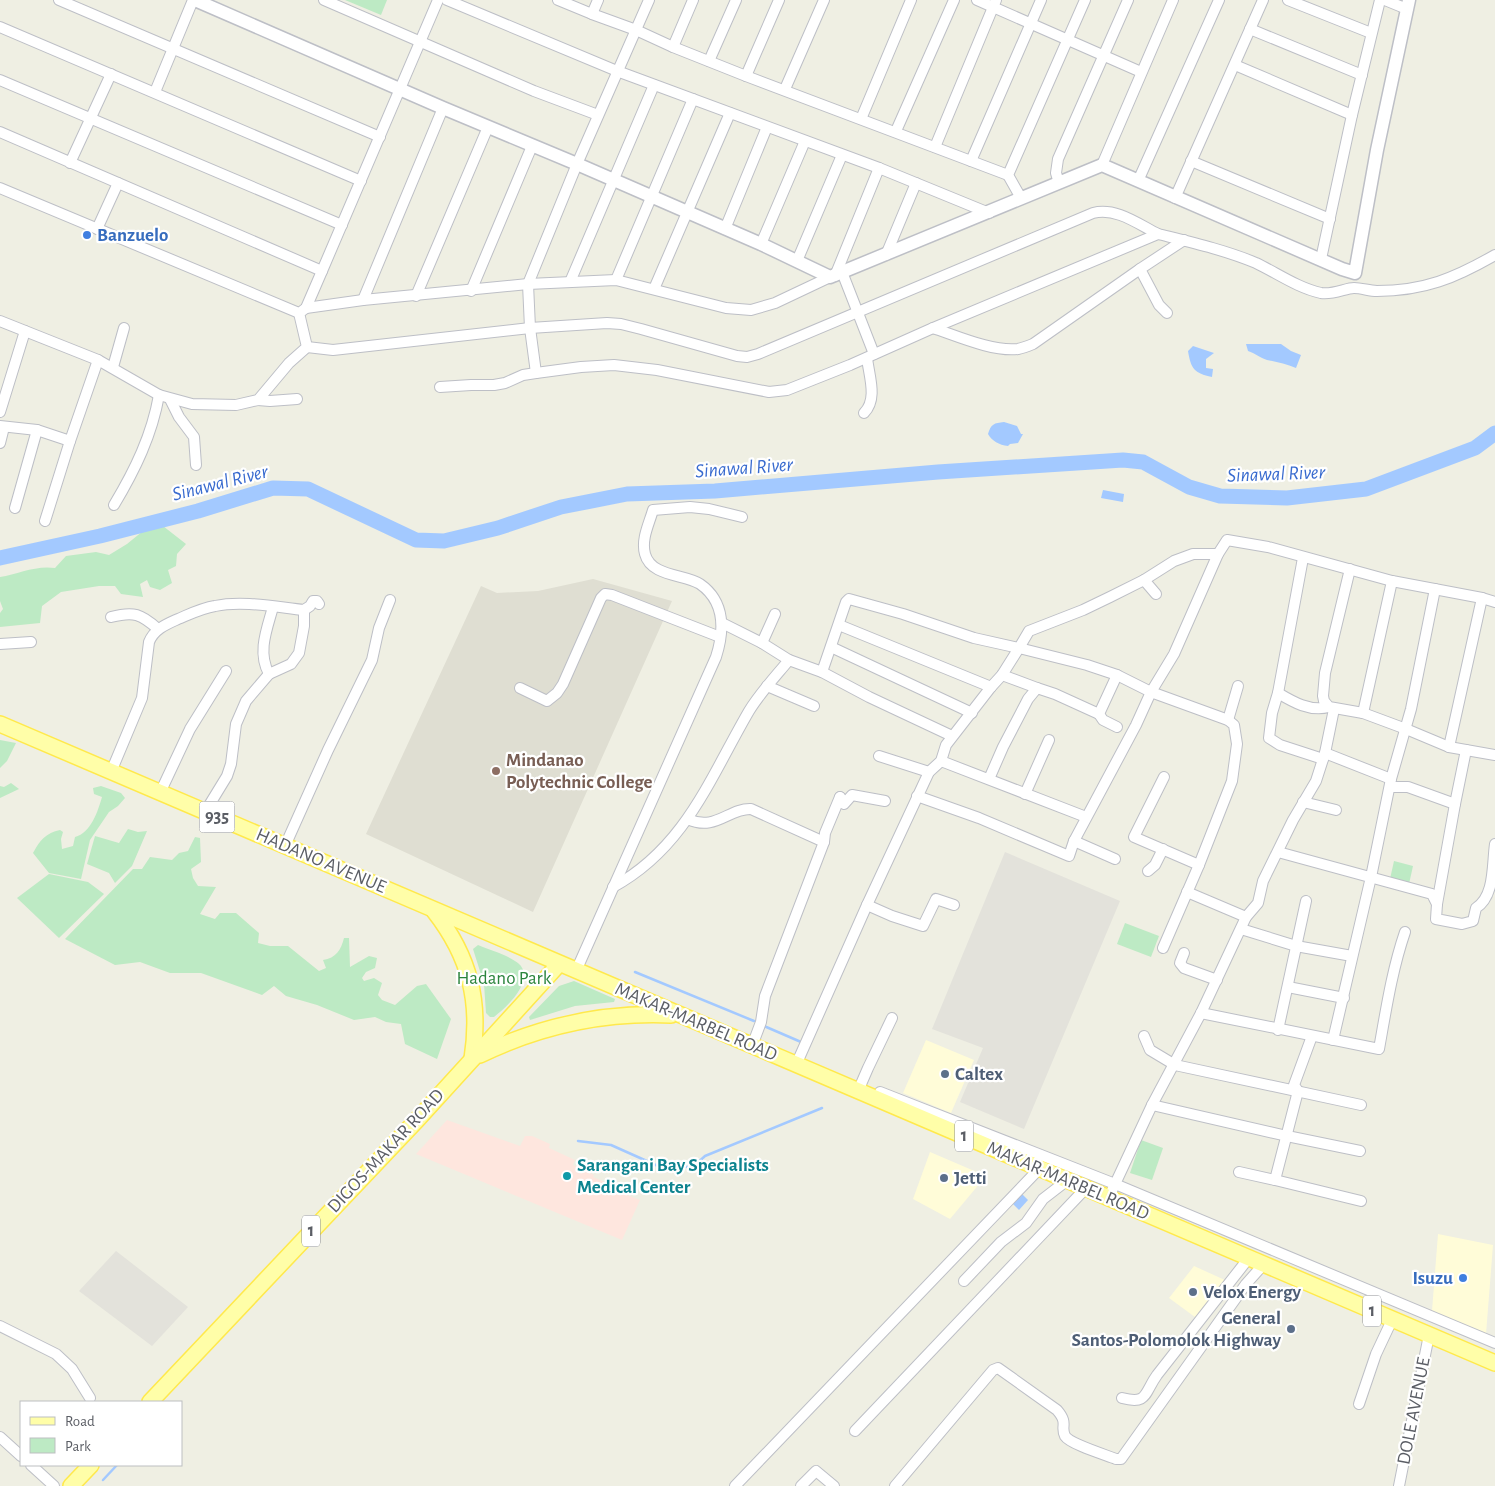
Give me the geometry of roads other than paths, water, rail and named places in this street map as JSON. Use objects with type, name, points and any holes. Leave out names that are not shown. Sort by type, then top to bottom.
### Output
[{"type":"main road","name":"HADANO AVENUE","points":[[1,727],[160,792],[559,964]]},
{"type":"main road","points":[[433,910],[446,926],[456,943],[470,980],[476,1020],[472,1059]]},
{"type":"main road","name":"MAKAR-MARBEL ROAD","points":[[559,964],[796,1065],[860,1088],[1086,1188],[1112,1191],[1263,1265],[1495,1363]]},
{"type":"main road","name":"DIGOS-MAKAR ROAD","points":[[151,1401],[416,1120],[559,964]]},
{"type":"main road","points":[[472,1059],[521,1037],[573,1022],[626,1015],[680,1016]]},
{"type":"main road","points":[[71,1486],[90,1466]]},
{"type":"street","points":[[59,0],[380,138]]},
{"type":"street","points":[[155,92],[194,0],[400,90],[651,196],[797,261],[836,275],[858,311],[870,356],[872,400],[869,408],[864,412]]},
{"type":"street","points":[[324,0],[534,91],[598,115]]},
{"type":"street","points":[[306,347],[302,310],[342,226],[438,0]]},
{"type":"street","points":[[447,0],[617,71],[879,168],[989,213]]},
{"type":"street","points":[[558,0],[746,76],[785,89],[1008,175],[1021,198]]},
{"type":"street","points":[[592,14],[598,0]]},
{"type":"street","points":[[536,373],[530,328],[528,284],[577,164],[649,0]]},
{"type":"street","points":[[674,47],[693,0]]},
{"type":"street","points":[[709,61],[736,0]]},
{"type":"street","points":[[746,76],[779,0]]},
{"type":"street","points":[[785,89],[824,0]]},
{"type":"street","points":[[861,119],[911,0]]},
{"type":"street","points":[[896,131],[954,0]]},
{"type":"street","points":[[977,0],[995,3],[1031,24],[1141,72]]},
{"type":"street","points":[[971,161],[1041,0]]},
{"type":"street","points":[[1008,175],[1086,0]]},
{"type":"street","points":[[1060,183],[1056,173],[1058,159],[1128,0]]},
{"type":"street","points":[[0,188],[97,229],[302,310],[363,300],[528,284],[616,280],[726,308],[751,310],[775,303],[836,275],[1102,165],[1172,0]]},
{"type":"street","points":[[1138,181],[1219,0]]},
{"type":"street","points":[[1176,198],[1263,0]]},
{"type":"street","points":[[1288,0],[1371,33]]},
{"type":"street","points":[[1321,259],[1352,115],[1380,0]]},
{"type":"street","points":[[1353,288],[1377,150],[1408,4],[1385,0]]},
{"type":"street","points":[[935,147],[995,3]]},
{"type":"street","points":[[0,26],[361,181]]},
{"type":"street","points":[[1250,29],[1362,75]]},
{"type":"street","points":[[1235,65],[1352,115]]},
{"type":"street","points":[[70,163],[110,74]]},
{"type":"street","points":[[0,80],[342,226]]},
{"type":"street","points":[[570,282],[654,85]]},
{"type":"street","points":[[616,280],[693,99]]},
{"type":"street","points":[[363,300],[443,108]]},
{"type":"street","points":[[654,289],[730,113]]},
{"type":"street","points":[[416,296],[488,127]]},
{"type":"street","points":[[725,229],[767,127]]},
{"type":"street","points":[[0,132],[322,271]]},
{"type":"street","points":[[761,244],[805,141]]},
{"type":"street","points":[[472,290],[532,146]]},
{"type":"street","points":[[797,261],[842,155]]},
{"type":"street","points":[[1191,161],[1330,218]]},
{"type":"street","points":[[1102,165],[1342,269],[1355,272]]},
{"type":"street","points":[[836,275],[879,168]]},
{"type":"street","points":[[97,229],[118,183]]},
{"type":"street","points":[[886,254],[916,183]]},
{"type":"street","points":[[258,400],[288,363],[306,347],[333,350],[530,328],[596,323],[621,324],[747,357],[1093,213],[1104,211],[1126,217],[1158,234],[1184,240],[1253,262],[1298,284],[1322,293],[1341,292],[1353,288],[1378,291],[1422,287],[1451,278],[1495,255]]},
{"type":"street","points":[[440,387],[494,385],[506,383],[523,375],[598,365],[657,370],[769,392],[787,390],[1158,234]]},
{"type":"street","points":[[933,328],[1003,349],[1019,349],[1033,344],[1184,240]]},
{"type":"street","points":[[1140,269],[1159,305],[1167,313]]},
{"type":"street","points":[[0,321],[98,360],[159,395],[170,399],[192,404],[218,405],[236,405],[258,400],[297,399]]},
{"type":"street","points":[[113,367],[124,328]]},
{"type":"street","points":[[0,412],[25,331]]},
{"type":"street","points":[[45,521],[98,360]]},
{"type":"street","points":[[114,505],[134,471],[143,450],[152,427],[159,395]]},
{"type":"street","points":[[170,399],[179,417],[194,437],[196,465]]},
{"type":"street","points":[[0,443],[2,426],[37,430],[70,441]]},
{"type":"street","points":[[15,508],[37,430]]},
{"type":"street","points":[[576,971],[716,657],[720,637],[722,623],[714,599],[700,584],[653,567],[645,556],[643,542],[653,510],[709,509],[742,518]]},
{"type":"street","points":[[917,796],[979,818],[1069,856],[1086,817],[1136,725],[1151,692],[1174,654],[1218,554],[1227,540],[1268,548],[1392,581],[1494,599]]},
{"type":"street","points":[[796,1065],[929,772],[941,761],[946,745],[952,736],[1002,675],[1029,631],[1083,610],[1144,580],[1183,557],[1200,553],[1218,554]]},
{"type":"street","points":[[1303,558],[1278,693],[1272,713],[1269,738],[1280,745],[1324,756],[1391,783],[1455,804]]},
{"type":"street","points":[[1331,708],[1324,701],[1323,687],[1350,569]]},
{"type":"street","points":[[1144,580],[1156,594]]},
{"type":"street","points":[[1363,714],[1392,581]]},
{"type":"street","points":[[1333,1040],[1391,783],[1406,729],[1435,589]]},
{"type":"street","points":[[520,688],[546,701],[560,689],[605,594],[612,594],[720,637]]},
{"type":"street","points":[[1449,747],[1482,598]]},
{"type":"street","points":[[822,672],[846,602],[850,599],[903,614],[974,638],[1087,665],[1117,675],[1151,692],[1228,720],[1234,725],[1237,744],[1235,771],[1199,865],[1163,948]]},
{"type":"street","points":[[285,846],[328,750],[372,660],[379,628],[390,600]]},
{"type":"street","points":[[112,772],[142,698],[150,642],[158,629],[193,612],[216,605],[243,603],[304,610],[313,601],[317,601],[319,604]]},
{"type":"street","points":[[269,674],[262,652],[273,607]]},
{"type":"street","points":[[205,812],[229,770],[234,732],[241,710],[269,674],[290,664],[299,653],[304,626],[304,610]]},
{"type":"street","points":[[111,617],[136,614],[146,618],[158,629]]},
{"type":"street","points":[[762,643],[775,614]]},
{"type":"street","points":[[722,623],[762,643],[789,660],[822,672],[869,697],[952,736]]},
{"type":"street","points":[[839,625],[991,687]]},
{"type":"street","points":[[0,644],[31,642]]},
{"type":"street","points":[[832,647],[972,713]]},
{"type":"street","points":[[613,887],[636,874],[645,866],[688,820],[714,777],[749,710],[789,660]]},
{"type":"street","points":[[160,792],[194,721],[226,671]]},
{"type":"street","points":[[1002,675],[1055,694],[1099,714],[1103,720],[1117,727]]},
{"type":"street","points":[[1099,714],[1117,675]]},
{"type":"street","points":[[767,686],[814,706]]},
{"type":"street","points":[[1228,720],[1238,686]]},
{"type":"street","points":[[989,779],[1028,699],[1037,688]]},
{"type":"street","points":[[1278,693],[1298,705],[1321,709],[1331,708],[1363,714],[1449,747],[1495,755]]},
{"type":"street","points":[[1112,1191],[1152,1105],[1201,1013],[1246,917],[1258,903],[1263,881],[1293,820],[1316,781],[1324,756],[1331,708]]},
{"type":"street","points":[[1025,794],[1049,740]]},
{"type":"street","points":[[1466,750],[1437,904],[1436,919],[1462,924],[1473,921],[1476,908],[1483,903],[1489,892],[1495,844]]},
{"type":"street","points":[[879,756],[929,772]]},
{"type":"street","points":[[941,761],[1086,817]]},
{"type":"street","points":[[1164,777],[1134,837],[1199,865]]},
{"type":"street","points":[[752,1046],[761,1022],[765,996],[840,797],[844,804],[852,795],[885,801]]},
{"type":"street","points":[[1303,802],[1336,810]]},
{"type":"street","points":[[688,820],[697,823],[712,823],[733,815],[741,809],[751,809],[824,842]]},
{"type":"street","points":[[1074,841],[1115,858]]},
{"type":"street","points":[[1148,871],[1155,864],[1164,849]]},
{"type":"street","points":[[1278,852],[1432,894],[1437,904]]},
{"type":"street","points":[[1187,892],[1246,917]]},
{"type":"street","points":[[867,905],[892,916],[923,926],[936,899],[954,905]]},
{"type":"street","points":[[1278,1030],[1306,901]]},
{"type":"street","points":[[1241,929],[1296,946],[1352,956]]},
{"type":"street","points":[[1201,1013],[1379,1049],[1390,988],[1405,932]]},
{"type":"street","points":[[1184,953],[1181,966],[1216,980]]},
{"type":"street","points":[[1288,987],[1344,998]]},
{"type":"street","points":[[892,1018],[860,1088],[1112,1191],[1495,1343]]},
{"type":"street","points":[[1144,1036],[1150,1050],[1175,1065],[1361,1105]]},
{"type":"street","points":[[1275,1180],[1298,1091],[1294,1085],[1312,1036]]},
{"type":"street","points":[[1152,1105],[1360,1151]]},
{"type":"street","points":[[734,1486],[1040,1168]]},
{"type":"street","points":[[1239,1172],[1361,1201]]},
{"type":"street","points":[[964,1281],[1001,1242],[1026,1223],[1043,1199],[1066,1182],[1072,1182]]},
{"type":"street","points":[[855,1431],[1086,1188]]},
{"type":"street","points":[[1122,1398],[1135,1401],[1145,1396],[1157,1375],[1248,1258]]},
{"type":"street","points":[[895,1486],[993,1370],[998,1368],[1057,1410],[1063,1417],[1064,1432],[1069,1440],[1116,1459],[1121,1459],[1246,1284],[1263,1265]]},
{"type":"street","points":[[1359,1404],[1376,1354],[1392,1320]]},
{"type":"street","points":[[0,1326],[56,1354],[72,1369],[90,1398]]},
{"type":"street","name":"DOLE AVENUE","points":[[1399,1486],[1429,1335]]},
{"type":"street","points":[[0,1437],[20,1455]]},
{"type":"street","points":[[32,1466],[54,1486]]},
{"type":"street","points":[[801,1486],[816,1471],[822,1474],[834,1486]]},
{"type":"water","points":[[1246,344],[1281,344],[1301,355],[1296,368],[1262,358],[1248,351]]},
{"type":"water","points":[[1193,346],[1214,353],[1206,359],[1206,368],[1213,369],[1212,377],[1197,372],[1192,366],[1188,351]]},
{"type":"water","points":[[1004,422],[1017,426],[1021,434],[1023,434],[1018,443],[1008,446],[996,442],[988,434],[992,426]]},
{"type":"water","points":[[1103,490],[1124,494],[1123,502],[1101,498]]},
{"type":"water","points":[[1021,1193],[1028,1200],[1019,1210],[1012,1203]]},
{"type":"waterway","name":"Sinawal River","points":[[0,558],[100,536],[198,511],[273,488],[308,489],[416,540],[444,541],[498,528],[561,507],[627,494],[715,491],[938,472],[1123,460],[1143,462],[1189,487],[1220,496],[1287,498],[1366,489],[1475,448],[1495,433]]},
{"type":"waterway","points":[[635,972],[754,1021]]},
{"type":"waterway","points":[[764,1026],[801,1042]]},
{"type":"waterway","points":[[578,1141],[611,1145],[658,1166],[693,1167],[705,1156],[822,1108]]},
{"type":"waterway","points":[[103,1480],[116,1466]]},
{"type":"place","name":"Banzuelo","points":[[87,235]]},
{"type":"place","name":"Mindanao Polytechnic College","points":[[496,771]]},
{"type":"place","name":"Caltex","points":[[945,1074]]},
{"type":"place","name":"Sarangani Bay Specialists Medical Center","points":[[567,1176]]},
{"type":"place","name":"Jetti","points":[[944,1178]]},
{"type":"place","name":"Isuzu","points":[[1463,1278]]},
{"type":"place","name":"Velox Energy","points":[[1193,1292]]},
{"type":"place","name":"General Santos-Polomolok Highway","points":[[1291,1329]]},
{"type":"park label","name":"Hadano Park","points":[[504,978]]}]
